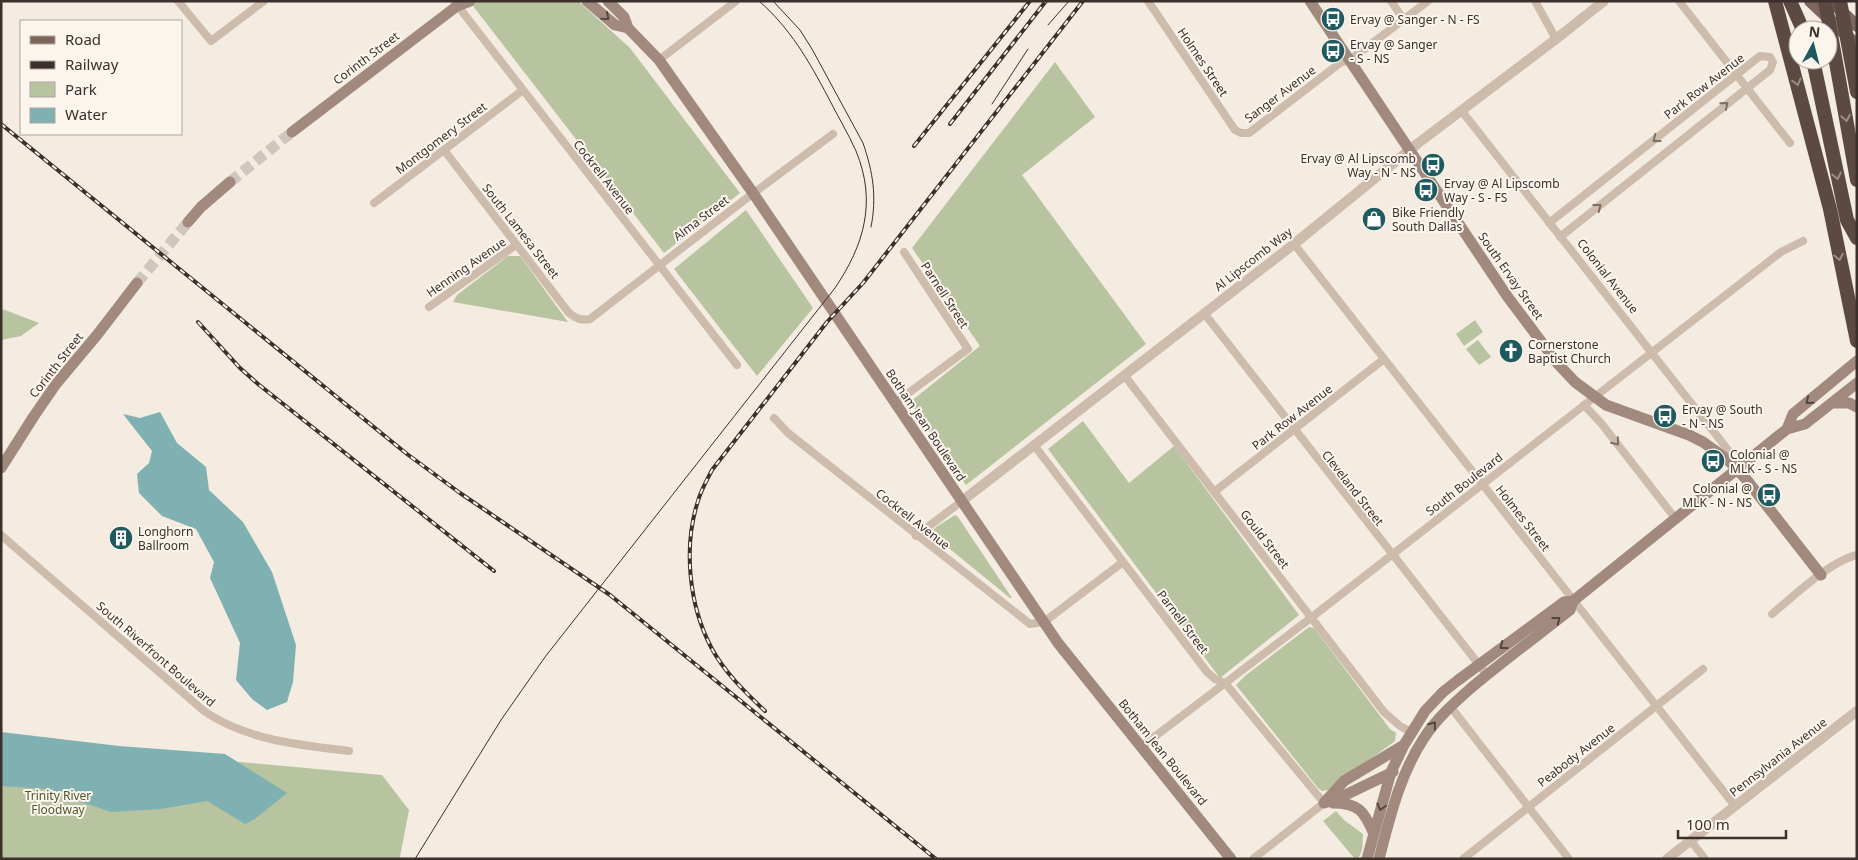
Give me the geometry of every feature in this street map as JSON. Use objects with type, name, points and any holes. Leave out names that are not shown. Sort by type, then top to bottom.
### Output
[{"type":"highway","points":[[1775,1],[1830,209],[1857,341]]},
{"type":"highway","points":[[1790,1],[1799,20]]},
{"type":"highway","points":[[1825,1],[1857,180]]},
{"type":"highway","points":[[1840,1],[1857,92]]},
{"type":"highway","points":[[1815,70],[1847,220],[1857,238]]},
{"type":"main road","name":"Corinth Street","points":[[292,132],[456,3],[470,1]]},
{"type":"main road","name":"Botham Jean Boulevard","points":[[587,1],[615,25],[628,28]]},
{"type":"main road","name":"Botham Jean Boulevard","points":[[608,1],[624,17],[628,28],[659,60],[753,193],[1058,643],[1231,859]]},
{"type":"main road","name":"South Ervay Street","points":[[1310,1],[1522,317],[1558,364],[1594,397],[1622,412],[1689,435],[1703,442],[1737,468]]},
{"type":"main road","points":[[1810,1],[1857,45]]},
{"type":"main road","points":[[1831,1],[1857,26]]},
{"type":"main road","points":[[188,222],[201,207],[230,182]]},
{"type":"main road","name":"Corinth Street","points":[[1,468],[56,384],[137,283]]},
{"type":"main road","points":[[1787,429],[1793,414],[1857,361]]},
{"type":"main road","points":[[1367,859],[1391,772],[1411,732],[1425,711],[1443,692],[1564,602],[1572,601],[1787,429],[1805,424],[1857,383]]},
{"type":"main road","points":[[1832,404],[1849,403],[1857,407]]},
{"type":"main road","points":[[1737,468],[1821,575]]},
{"type":"main road","points":[[1379,859],[1397,793],[1424,737],[1450,706],[1570,610],[1572,601]]},
{"type":"main road","points":[[1324,802],[1344,781],[1404,744]]},
{"type":"main road","points":[[1324,802],[1337,799],[1391,772],[1408,767]]},
{"type":"main road","points":[[1361,770],[1378,769],[1391,772]]},
{"type":"main road","points":[[1391,772],[1397,793]]},
{"type":"main road","points":[[1324,802],[1348,803],[1355,806],[1367,818],[1374,834]]},
{"type":"street","points":[[178,1],[211,41],[264,1]]},
{"type":"street","points":[[659,60],[736,1]]},
{"type":"street","name":"Holmes Street","points":[[1148,1],[1235,130],[1241,133]]},
{"type":"street","points":[[1391,1],[1404,20]]},
{"type":"street","name":"Sanger Avenue","points":[[1241,133],[1249,132],[1340,63],[1350,60],[1428,1]]},
{"type":"street","points":[[1535,1],[1556,39]]},
{"type":"street","name":"Al Lipscomb Way","points":[[916,536],[1294,244],[1460,110],[1604,1]]},
{"type":"street","points":[[1679,1],[1790,143]]},
{"type":"street","name":"Cockrell Avenue","points":[[456,3],[658,266],[737,365]]},
{"type":"street","name":"Park Row Avenue","points":[[1549,223],[1760,56],[1770,57],[1773,62],[1770,70],[1560,237]]},
{"type":"street","name":"Montgomery Street","points":[[374,204],[523,90]]},
{"type":"street","name":"Colonial Avenue","points":[[1460,110],[1728,450],[1728,460]]},
{"type":"street","name":"Alma Street","points":[[584,321],[590,319],[753,193],[833,134]]},
{"type":"street","name":"South Lamesa Street","points":[[444,150],[569,313],[577,319],[584,321]]},
{"type":"street","name":"South Boulevard","points":[[1141,747],[1312,617],[1780,252],[1803,241]]},
{"type":"street","name":"Holmes Street","points":[[1294,244],[1572,601],[1735,806]]},
{"type":"street","name":"Henning Avenue","points":[[429,307],[516,245]]},
{"type":"street","name":"Parnell Street","points":[[895,403],[968,349],[904,252]]},
{"type":"street","name":"Cleveland Street","points":[[1204,313],[1487,675]]},
{"type":"street","name":"Park Row Avenue","points":[[1214,492],[1384,360]]},
{"type":"street","name":"Gould Street","points":[[1124,375],[1389,718],[1411,732]]},
{"type":"street","points":[[1584,405],[1601,423],[1676,518]]},
{"type":"street","name":"Cockrell Avenue","points":[[774,418],[788,434],[1024,621],[1030,624],[1044,622]]},
{"type":"street","name":"Parnell Street","points":[[1034,445],[1206,672],[1215,679],[1226,683],[1324,802]]},
{"type":"street","name":"South Riverfront Boulevard","points":[[1,536],[204,711],[216,719],[246,732],[289,744],[349,751]]},
{"type":"street","points":[[1772,614],[1821,575],[1847,557],[1857,554]]},
{"type":"street","points":[[1044,622],[1123,562]]},
{"type":"street","name":"Peabody Avenue","points":[[1463,859],[1703,670]]},
{"type":"street","points":[[1450,706],[1569,859]]},
{"type":"street","name":"Pennsylvania Avenue","points":[[1667,859],[1857,711]]},
{"type":"street","points":[[1253,859],[1324,802]]},
{"type":"street","points":[[1691,840],[1705,859]]},
{"type":"green space","points":[[477,1],[578,1],[630,48],[740,193],[664,253],[473,6]]},
{"type":"green space","points":[[1055,62],[1095,117],[1022,175],[1146,344],[966,485],[910,402],[980,346],[912,248]]},
{"type":"green space","points":[[746,210],[813,308],[757,376],[674,269]]},
{"type":"green space","points":[[508,256],[520,256],[568,322],[453,302],[457,295]]},
{"type":"green space","points":[[1,309],[39,323],[21,336],[1,340]]},
{"type":"green space","points":[[1475,320],[1483,332],[1464,346],[1456,334]]},
{"type":"green space","points":[[1478,340],[1491,357],[1479,365],[1466,349]]},
{"type":"green space","points":[[1083,421],[1129,483],[1174,446],[1299,615],[1220,678],[1048,449]]},
{"type":"green space","points":[[955,515],[1012,598],[934,536],[933,531],[936,527]]},
{"type":"green space","points":[[1309,627],[1314,628],[1390,729],[1396,733],[1395,741],[1328,790],[1322,791],[1236,685]]},
{"type":"green space","name":"Trinity River Floodway","points":[[1,740],[382,775],[409,810],[400,857],[399,859],[1,859]]},
{"type":"green space","points":[[1336,811],[1344,820],[1363,834],[1362,851],[1357,859],[1323,821]]},
{"type":"water","points":[[160,412],[177,443],[206,467],[209,490],[243,522],[272,572],[296,645],[293,682],[287,702],[267,710],[252,699],[236,680],[240,643],[210,578],[214,562],[196,529],[162,516],[139,493],[137,474],[149,463],[152,451],[123,414],[140,418]]},
{"type":"water","points":[[1,732],[119,746],[225,754],[287,793],[255,819],[245,824],[207,801],[161,809],[111,812],[44,789],[1,786]]},
{"type":"tunnel","points":[[230,182],[292,132]]},
{"type":"tunnel","points":[[137,283],[188,222]]},
{"type":"tram line","points":[[415,859],[501,720],[545,657],[835,288],[845,272],[860,239],[864,222],[866,188],[856,151],[806,58],[780,22],[759,1]]},
{"type":"tram line","points":[[773,1],[800,30],[863,143],[869,164],[874,195],[871,227]]},
{"type":"tram line","points":[[1048,25],[1069,1]]},
{"type":"tram line","points":[[992,104],[1028,49]]},
{"type":"railway","points":[[914,146],[1030,1]]},
{"type":"railway","points":[[950,124],[1046,1]]},
{"type":"railway","points":[[765,711],[722,665],[711,647],[698,613],[693,594],[690,556],[693,519],[702,489],[712,470],[827,322],[863,283],[1083,1]]},
{"type":"railway","points":[[1,124],[407,454],[460,493],[610,595],[936,859]]},
{"type":"railway","points":[[198,322],[240,368],[258,384],[494,571]]},
{"type":"place","name":"Ervay @ Sanger - N - FS","points":[[1333,19]]},
{"type":"place","name":"Ervay @ Sanger - S - NS","points":[[1333,51]]},
{"type":"place","name":"Ervay @ Al Lipscomb Way - N - NS","points":[[1433,165]]},
{"type":"place","name":"Ervay @ Al Lipscomb Way - S - FS","points":[[1426,190]]},
{"type":"place","name":"Bike Friendly South Dallas","points":[[1374,219]]},
{"type":"place","name":"Cornerstone Baptist Church","points":[[1511,351]]},
{"type":"place","name":"Ervay @ South - N - NS","points":[[1665,416]]},
{"type":"place","name":"Colonial @ MLK - S - NS","points":[[1713,461]]},
{"type":"place","name":"Colonial @ MLK - N - NS","points":[[1769,495]]},
{"type":"place","name":"Longhorn Ballroom","points":[[121,538]]}]
